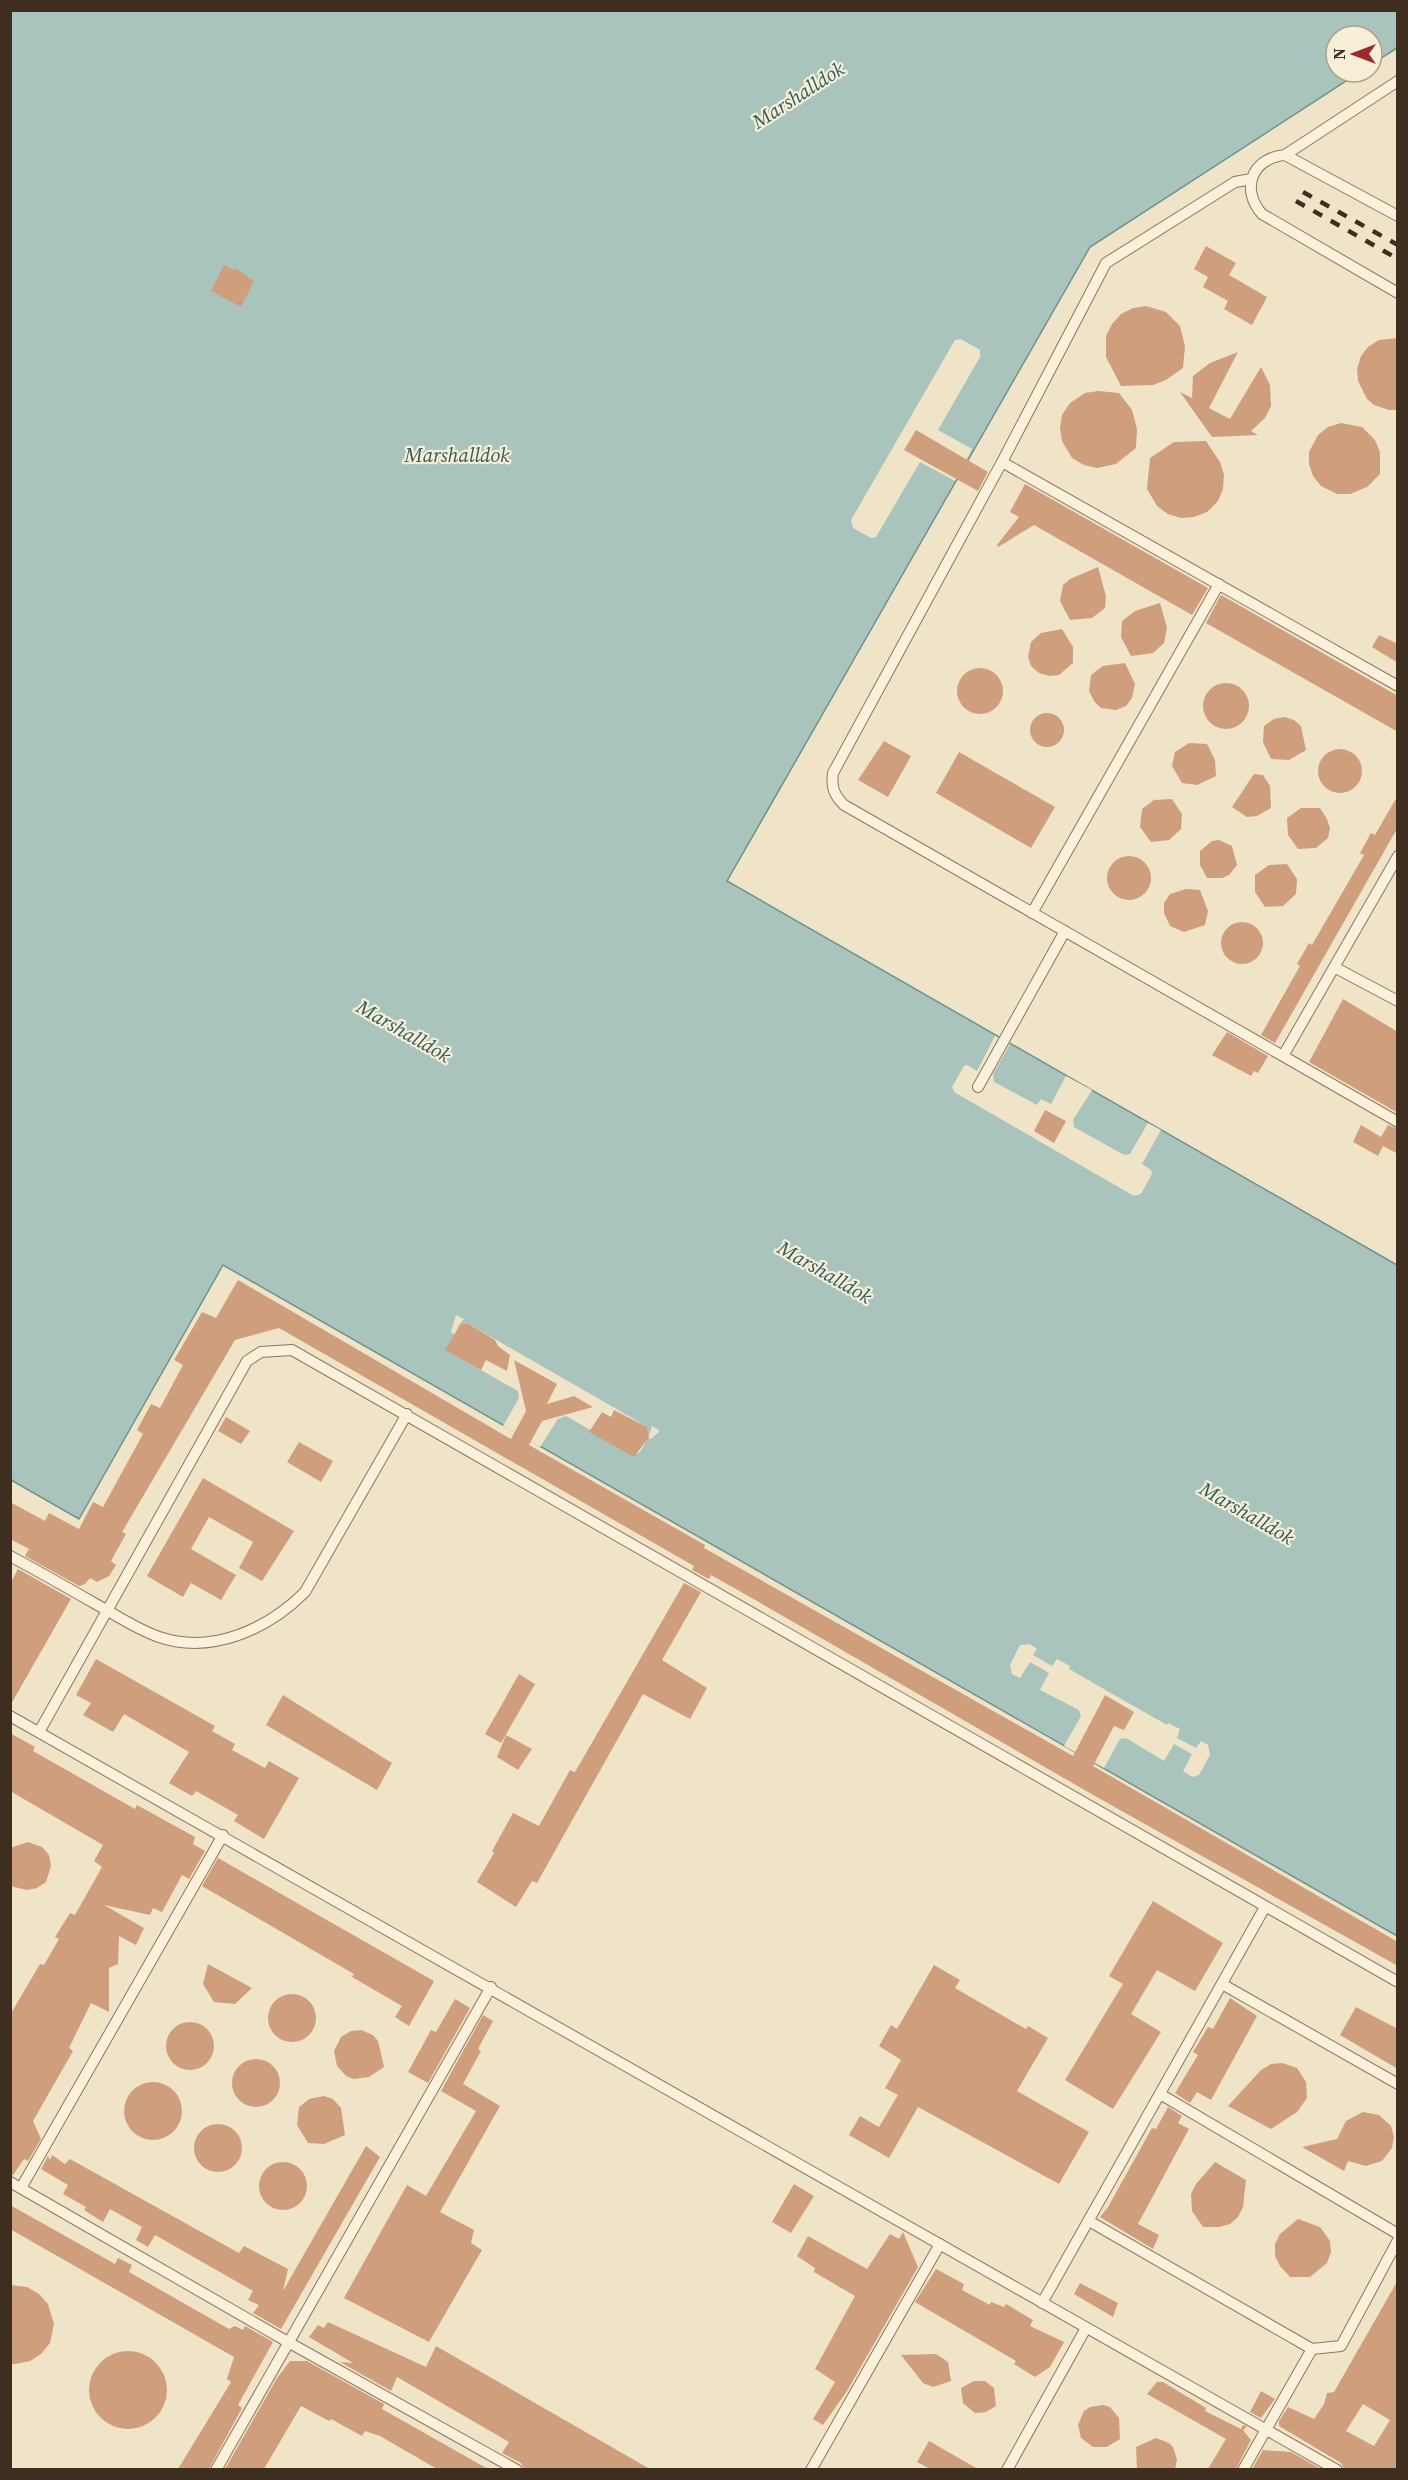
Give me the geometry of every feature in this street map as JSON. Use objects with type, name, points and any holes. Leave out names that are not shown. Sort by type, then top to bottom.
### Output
[{"type":"lane","points":[[1398,81],[1285,155],[1272,156],[1259,165],[1251,179],[1253,203],[1262,214],[1398,293]]},
{"type":"lane","points":[[1285,155],[1398,216]]},
{"type":"lane","points":[[1251,179],[1235,182],[1106,263],[1002,462],[833,773],[832,783],[835,796],[844,805],[1398,1122]]},
{"type":"lane","points":[[1002,462],[1398,686]]},
{"type":"lane","points":[[1032,913],[1219,584]]},
{"type":"lane","points":[[1283,1056],[1398,856]]},
{"type":"lane","points":[[978,1087],[1065,931]]},
{"type":"lane","points":[[1334,967],[1398,1001]]},
{"type":"lane","points":[[39,1732],[247,1361],[261,1352],[292,1350],[1398,1982]]},
{"type":"lane","points":[[10,1556],[154,1634],[189,1642],[235,1637],[287,1610],[305,1592],[319,1572],[406,1414]]},
{"type":"lane","points":[[10,1716],[1337,2469]]},
{"type":"lane","points":[[21,2188],[223,1835]]},
{"type":"lane","points":[[1042,2303],[1265,1907]]},
{"type":"lane","points":[[1222,1984],[1398,2085]]},
{"type":"lane","points":[[216,2469],[491,1987]]},
{"type":"lane","points":[[1160,2094],[1398,2234]]},
{"type":"lane","points":[[10,2182],[288,2342],[517,2469]]},
{"type":"lane","points":[[1089,2221],[1312,2349],[1341,2346],[1398,2240]]},
{"type":"lane","points":[[811,2469],[940,2244]]},
{"type":"lane","points":[[1007,2469],[1086,2328]]},
{"type":"lane","points":[[1243,2469],[1312,2349]]},
{"type":"water","name":"Marshalldok","points":[[11,11],[1397,11],[1397,48],[1384,56],[1384,24],[1324,24],[1324,84],[1341,84],[1090,247],[727,881],[1397,1265],[1397,1936],[223,1265],[79,1519],[11,1480]]},
{"type":"pier","points":[[961,339],[980,350],[980,357],[938,430],[972,449],[955,481],[920,462],[876,537],[871,538],[853,528],[851,520],[955,340]]},
{"type":"pier","points":[[995,1036],[1010,1044],[993,1074],[994,1082],[1037,1105],[1041,1099],[1051,1104],[1066,1076],[1092,1090],[1073,1120],[1074,1127],[1124,1155],[1130,1154],[1148,1123],[1161,1130],[1142,1164],[1151,1170],[1152,1174],[1141,1194],[1134,1196],[954,1092],[952,1087],[964,1066],[967,1065],[977,1071]]},
{"type":"pier","points":[[456,1315],[464,1319],[454,1331],[460,1325],[467,1323],[639,1422],[647,1427],[649,1436],[652,1426],[659,1432],[651,1439],[648,1438],[640,1452],[634,1455],[566,1416],[558,1419],[540,1447],[503,1426],[519,1398],[518,1391],[449,1352],[448,1346],[455,1335],[451,1332]]},
{"type":"pier","points":[[1030,1644],[1037,1649],[1033,1655],[1052,1666],[1057,1659],[1070,1666],[1069,1669],[1123,1700],[1167,1725],[1168,1723],[1180,1729],[1177,1738],[1196,1748],[1201,1741],[1208,1745],[1210,1755],[1199,1775],[1192,1777],[1183,1771],[1192,1754],[1174,1744],[1164,1761],[1126,1738],[1120,1739],[1104,1768],[1064,1746],[1081,1716],[1079,1710],[1040,1690],[1049,1673],[1030,1662],[1020,1678],[1012,1674],[1010,1665],[1020,1645]]},
{"type":"building","points":[[1206,246],[1236,263],[1229,275],[1267,297],[1252,325],[1224,309],[1228,301],[1203,287],[1208,277],[1194,269]]},
{"type":"building","points":[[224,265],[234,270],[235,268],[254,281],[241,307],[211,291]]},
{"type":"building","points":[[1146,306],[1166,312],[1180,326],[1185,346],[1183,368],[1166,380],[1153,385],[1121,386],[1106,357],[1106,336],[1112,324],[1121,314],[1133,308]]},
{"type":"building","points":[[1398,338],[1398,410],[1389,410],[1374,405],[1367,399],[1358,381],[1357,369],[1361,356],[1368,347],[1379,340]]},
{"type":"building","points":[[1238,352],[1209,408],[1230,419],[1261,367],[1270,385],[1271,406],[1265,418],[1251,431],[1258,435],[1212,437],[1180,392],[1192,398],[1193,376],[1210,363]]},
{"type":"building","points":[[1098,391],[1119,393],[1132,410],[1137,429],[1136,448],[1116,464],[1097,468],[1084,465],[1072,458],[1062,441],[1060,428],[1062,415],[1070,403],[1085,393]]},
{"type":"building","points":[[1341,423],[1362,427],[1375,440],[1380,452],[1380,474],[1367,487],[1350,494],[1337,494],[1321,486],[1313,476],[1309,464],[1309,452],[1318,435],[1328,427]]},
{"type":"building","points":[[916,430],[988,472],[978,491],[904,450]]},
{"type":"building","points":[[1206,441],[1220,462],[1224,475],[1223,489],[1218,501],[1207,512],[1194,517],[1181,518],[1168,514],[1157,506],[1147,489],[1150,458],[1174,442]]},
{"type":"building","points":[[1025,484],[1208,588],[1192,615],[1034,525],[998,547],[997,545],[1019,517],[1010,512]]},
{"type":"building","points":[[1098,567],[1106,596],[1105,608],[1092,618],[1070,620],[1060,601],[1063,585],[1070,579]]},
{"type":"building","points":[[1221,595],[1398,696],[1398,732],[1206,623]]},
{"type":"building","points":[[1160,603],[1167,628],[1164,643],[1153,653],[1131,656],[1121,637],[1122,621],[1135,611]]},
{"type":"building","points":[[1062,629],[1073,647],[1073,663],[1059,675],[1049,676],[1039,673],[1031,666],[1028,657],[1031,642],[1041,633]]},
{"type":"building","points":[[1379,635],[1398,644],[1398,663],[1372,647]]},
{"type":"building","points":[[1125,663],[1135,684],[1132,698],[1126,706],[1116,710],[1101,708],[1089,691],[1091,675],[1103,666]]},
{"type":"building","points":[[980,668],[996,675],[1003,691],[996,707],[980,714],[964,707],[957,691],[964,675]]},
{"type":"building","points":[[1226,683],[1242,690],[1249,706],[1242,722],[1226,729],[1210,722],[1203,706],[1210,690]]},
{"type":"building","points":[[1047,713],[1059,718],[1064,730],[1059,742],[1047,747],[1035,742],[1030,730],[1035,718]]},
{"type":"building","points":[[1284,717],[1294,720],[1301,726],[1306,750],[1289,760],[1271,759],[1263,742],[1264,726],[1274,719]]},
{"type":"building","points":[[884,741],[911,756],[888,797],[858,780]]},
{"type":"building","points":[[1189,743],[1207,744],[1215,760],[1216,776],[1197,785],[1182,783],[1172,766],[1175,752]]},
{"type":"building","points":[[1340,749],[1355,756],[1362,771],[1355,786],[1340,793],[1325,786],[1318,771],[1325,756]]},
{"type":"building","points":[[959,752],[1055,807],[1031,848],[936,793]]},
{"type":"building","points":[[1254,774],[1263,775],[1270,786],[1271,808],[1257,816],[1247,817],[1232,807]]},
{"type":"building","points":[[1398,795],[1398,827],[1275,1043],[1261,1035],[1300,966],[1297,964],[1309,943],[1312,945],[1364,855],[1360,853],[1371,833],[1375,835]]},
{"type":"building","points":[[1172,799],[1182,814],[1181,829],[1169,840],[1151,842],[1140,827],[1142,809],[1154,800]]},
{"type":"building","points":[[1301,808],[1320,808],[1327,819],[1330,828],[1328,838],[1316,848],[1298,849],[1288,835],[1287,818]]},
{"type":"building","points":[[1219,840],[1232,846],[1237,865],[1229,875],[1222,878],[1207,878],[1200,865],[1200,851],[1212,841]]},
{"type":"building","points":[[1129,856],[1144,863],[1151,878],[1144,893],[1129,900],[1114,893],[1107,878],[1114,863]]},
{"type":"building","points":[[1287,864],[1297,879],[1296,894],[1283,906],[1265,907],[1255,892],[1255,875],[1269,865]]},
{"type":"building","points":[[1186,889],[1200,890],[1208,911],[1205,925],[1184,932],[1170,926],[1164,913],[1164,903],[1170,894]]},
{"type":"building","points":[[1242,922],[1250,923],[1257,928],[1262,935],[1262,951],[1257,958],[1250,963],[1242,964],[1234,963],[1227,958],[1222,951],[1221,943],[1222,935],[1227,928],[1234,923]]},
{"type":"building","points":[[1343,999],[1398,1032],[1398,1113],[1309,1062]]},
{"type":"building","points":[[1227,1032],[1268,1056],[1258,1073],[1254,1071],[1251,1076],[1212,1055]]},
{"type":"building","points":[[1045,1110],[1066,1121],[1054,1143],[1034,1131]]},
{"type":"building","points":[[1361,1125],[1381,1137],[1388,1125],[1398,1129],[1398,1154],[1383,1146],[1378,1156],[1353,1142]]},
{"type":"building","points":[[238,1280],[511,1439],[526,1411],[514,1360],[557,1384],[547,1404],[574,1396],[593,1407],[542,1421],[529,1445],[705,1545],[704,1548],[1073,1756],[1105,1695],[1134,1712],[1124,1730],[1114,1726],[1093,1766],[1398,1942],[1398,1966],[1095,1796],[711,1575],[709,1579],[692,1570],[694,1566],[279,1328],[235,1340],[122,1532],[126,1534],[111,1561],[116,1565],[109,1576],[97,1582],[90,1578],[85,1584],[79,1586],[25,1556],[29,1549],[10,1539],[10,1502],[45,1521],[49,1513],[79,1529],[93,1502],[103,1507],[143,1434],[137,1430],[151,1404],[160,1408],[183,1365],[174,1360],[202,1312],[216,1318]]},
{"type":"building","points":[[467,1323],[495,1340],[498,1346],[510,1355],[507,1371],[486,1360],[481,1370],[445,1350],[460,1325]]},
{"type":"building","points":[[614,1410],[647,1427],[649,1437],[634,1457],[589,1432],[602,1412],[611,1417]]},
{"type":"building","points":[[226,1417],[250,1431],[241,1444],[218,1431]]},
{"type":"building","points":[[299,1442],[333,1461],[321,1482],[287,1462]]},
{"type":"building","points":[[203,1478],[294,1531],[262,1581],[239,1568],[253,1542],[209,1517],[191,1549],[236,1575],[221,1600],[191,1583],[183,1597],[147,1576]]},
{"type":"building","points":[[18,1569],[71,1599],[10,1706],[10,1584]]},
{"type":"building","points":[[684,1583],[701,1592],[662,1660],[707,1688],[690,1719],[643,1694],[537,1883],[532,1881],[516,1907],[477,1882],[494,1853],[492,1851],[513,1813],[539,1826],[570,1770],[575,1772]]},
{"type":"building","points":[[96,1659],[215,1726],[212,1731],[235,1744],[232,1750],[265,1768],[269,1761],[299,1778],[264,1839],[234,1821],[238,1815],[196,1791],[192,1796],[169,1783],[189,1752],[124,1714],[113,1732],[83,1715],[91,1703],[76,1695]]},
{"type":"building","points":[[519,1674],[535,1684],[501,1743],[485,1734]]},
{"type":"building","points":[[283,1695],[392,1763],[377,1790],[266,1725]]},
{"type":"building","points":[[10,1733],[35,1747],[33,1751],[135,1809],[137,1805],[195,1837],[193,1844],[205,1851],[189,1879],[182,1875],[162,1912],[153,1908],[150,1915],[104,1905],[144,1928],[136,1945],[119,1936],[118,1964],[109,1968],[109,2012],[91,2003],[69,2048],[73,2051],[33,2121],[41,2139],[28,2161],[24,2159],[13,2175],[10,2175],[10,2015],[40,1964],[44,1965],[59,1939],[55,1937],[70,1913],[75,1915],[102,1867],[94,1861],[103,1845],[10,1791]]},
{"type":"building","points":[[506,1735],[532,1749],[518,1770],[497,1757]]},
{"type":"building","points":[[28,1842],[42,1847],[49,1855],[51,1866],[46,1882],[37,1888],[27,1890],[10,1886],[10,1848]]},
{"type":"building","points":[[218,1858],[434,1981],[409,2026],[395,2017],[402,2006],[352,1977],[354,1974],[202,1886]]},
{"type":"building","points":[[1153,1901],[1223,1943],[1195,1991],[1157,1970],[1131,2014],[1161,2032],[1113,2109],[1065,2080],[1123,1984],[1109,1976]]},
{"type":"building","points":[[208,1964],[252,1988],[235,2004],[214,2002],[203,1984]]},
{"type":"building","points":[[934,1965],[960,1980],[955,1988],[1026,2029],[1028,2026],[1048,2038],[1017,2091],[1089,2132],[1059,2184],[918,2107],[889,2158],[849,2135],[860,2116],[879,2127],[898,2095],[885,2088],[901,2060],[879,2046],[891,2025],[897,2029]]},
{"type":"building","points":[[287,1994],[297,1994],[309,2001],[316,2013],[316,2023],[309,2035],[297,2042],[287,2042],[272,2031],[268,2023],[268,2013],[279,1998]]},
{"type":"building","points":[[1230,1998],[1257,2016],[1211,2100],[1197,2092],[1190,2103],[1175,2093],[1198,2055],[1193,2052],[1208,2027],[1213,2029]]},
{"type":"building","points":[[455,1999],[470,2008],[428,2083],[408,2072],[431,2030],[436,2032]]},
{"type":"building","points":[[1356,2007],[1398,2029],[1398,2069],[1340,2035]]},
{"type":"building","points":[[483,2015],[493,2021],[478,2049],[481,2051],[463,2084],[500,2106],[440,2212],[474,2230],[471,2243],[482,2250],[429,2342],[344,2298],[407,2185],[426,2196],[476,2111],[441,2091]]},
{"type":"building","points":[[185,2022],[195,2022],[207,2029],[214,2041],[214,2051],[207,2063],[195,2070],[185,2070],[170,2059],[166,2051],[166,2041],[177,2026]]},
{"type":"building","points":[[361,2030],[373,2035],[378,2041],[384,2067],[369,2077],[353,2079],[346,2076],[337,2066],[334,2051],[341,2037],[351,2031]]},
{"type":"building","points":[[251,2059],[261,2059],[276,2069],[280,2083],[279,2092],[270,2103],[261,2107],[251,2107],[236,2097],[232,2088],[232,2078],[242,2063]]},
{"type":"building","points":[[1282,2063],[1297,2068],[1306,2082],[1307,2098],[1297,2112],[1271,2129],[1228,2106],[1261,2070],[1271,2064]]},
{"type":"building","points":[[153,2082],[164,2084],[174,2090],[180,2100],[182,2111],[180,2122],[174,2132],[164,2138],[153,2140],[142,2138],[132,2132],[126,2122],[124,2111],[126,2100],[132,2090],[142,2084]]},
{"type":"building","points":[[324,2096],[333,2099],[341,2108],[345,2135],[324,2144],[308,2143],[297,2125],[299,2107],[309,2099]]},
{"type":"building","points":[[1168,2107],[1182,2116],[1178,2123],[1189,2129],[1138,2224],[1159,2235],[1153,2249],[1100,2217],[1108,2207],[1152,2128],[1156,2129]]},
{"type":"building","points":[[1363,2112],[1379,2115],[1391,2126],[1394,2137],[1392,2148],[1382,2161],[1366,2166],[1348,2161],[1344,2171],[1302,2147],[1337,2139],[1346,2121]]},
{"type":"building","points":[[213,2124],[223,2124],[238,2134],[242,2148],[241,2157],[232,2168],[223,2172],[213,2172],[198,2162],[194,2153],[194,2143],[204,2128]]},
{"type":"building","points":[[366,2146],[380,2157],[281,2329],[253,2313],[259,2305],[248,2300],[253,2291],[155,2235],[148,2247],[136,2240],[142,2227],[110,2209],[103,2222],[84,2210],[86,2207],[63,2194],[68,2185],[41,2169],[48,2156],[50,2160],[52,2155],[65,2164],[70,2159],[239,2253],[244,2246],[288,2269],[283,2291]]},
{"type":"building","points":[[278,2162],[288,2162],[300,2169],[307,2181],[307,2191],[300,2203],[288,2210],[278,2210],[263,2199],[259,2191],[259,2181],[270,2166]]},
{"type":"building","points":[[1215,2162],[1246,2180],[1243,2207],[1238,2217],[1230,2224],[1203,2227],[1192,2211],[1191,2194],[1196,2184]]},
{"type":"building","points":[[794,2184],[814,2196],[791,2233],[772,2222]]},
{"type":"building","points":[[10,2205],[115,2264],[118,2258],[132,2265],[129,2272],[229,2329],[235,2326],[243,2330],[245,2326],[273,2342],[238,2405],[242,2408],[209,2469],[178,2469],[231,2382],[227,2379],[234,2357],[10,2229]]},
{"type":"building","points":[[1298,2219],[1320,2227],[1330,2241],[1331,2252],[1327,2263],[1310,2277],[1290,2277],[1275,2256],[1275,2244],[1280,2234]]},
{"type":"building","points":[[903,2232],[918,2267],[847,2391],[823,2425],[813,2419],[835,2382],[815,2369],[855,2296],[814,2272],[815,2268],[797,2256],[808,2236],[867,2269],[890,2234],[899,2239]]},
{"type":"building","points":[[936,2269],[964,2284],[962,2290],[990,2305],[991,2302],[1004,2307],[1006,2304],[1033,2320],[1030,2326],[1064,2342],[1050,2367],[1035,2377],[1014,2364],[1016,2361],[915,2302]]},
{"type":"building","points":[[1398,2280],[1398,2469],[1344,2469],[1341,2463],[1279,2426],[1279,2421],[1288,2407],[1314,2419],[1324,2404],[1327,2393],[1334,2392]],"holes":[[[1363,2404],[1390,2420],[1374,2446],[1346,2431]]]},
{"type":"building","points":[[1080,2283],[1118,2303],[1113,2317],[1074,2294]]},
{"type":"building","points":[[10,2285],[27,2287],[39,2294],[48,2304],[54,2324],[50,2343],[41,2354],[30,2361],[10,2365]]},
{"type":"building","points":[[328,2322],[426,2367],[436,2346],[650,2469],[524,2469],[521,2463],[502,2453],[509,2442],[397,2377],[391,2391],[340,2362],[353,2363],[309,2337],[318,2325],[324,2328]]},
{"type":"building","points":[[128,2351],[143,2354],[156,2362],[164,2375],[167,2390],[164,2405],[156,2418],[143,2426],[128,2429],[113,2426],[100,2418],[92,2405],[89,2390],[92,2375],[100,2362],[113,2354]]},
{"type":"building","points":[[936,2354],[948,2362],[951,2381],[933,2387],[923,2383],[901,2355]]},
{"type":"building","points":[[290,2361],[307,2361],[384,2404],[382,2409],[488,2469],[437,2469],[380,2436],[365,2431],[362,2436],[301,2406],[264,2469],[225,2469],[277,2378]]},
{"type":"building","points":[[974,2381],[985,2381],[994,2388],[996,2406],[986,2412],[975,2413],[963,2403],[961,2388]]},
{"type":"building","points":[[1157,2382],[1163,2382],[1206,2408],[1205,2411],[1241,2429],[1243,2425],[1247,2427],[1243,2430],[1251,2440],[1236,2469],[1208,2469],[1226,2439],[1147,2394]]},
{"type":"building","points":[[1261,2391],[1275,2399],[1261,2418],[1250,2412]]},
{"type":"building","points":[[1103,2405],[1110,2407],[1119,2418],[1120,2439],[1107,2447],[1093,2447],[1081,2438],[1078,2425],[1084,2411],[1090,2407]]},
{"type":"building","points":[[1156,2438],[1173,2447],[1177,2460],[1175,2469],[1137,2469],[1136,2447]]},
{"type":"building","points":[[929,2441],[978,2469],[930,2469],[917,2462]]},
{"type":"building","points":[[1263,2450],[1291,2452],[1321,2469],[1252,2469]]},
{"type":"railway","points":[[1303,192],[1398,245]]},
{"type":"railway","points":[[1296,201],[1398,259]]}]
